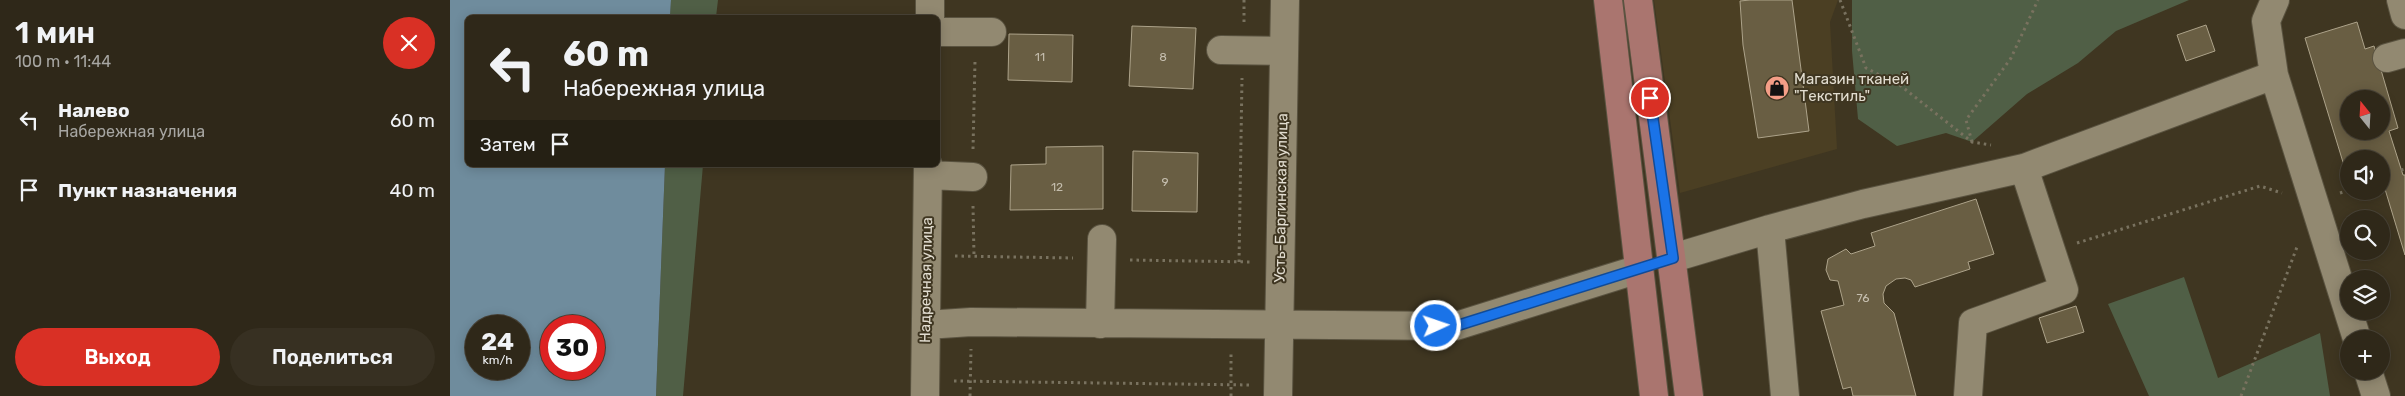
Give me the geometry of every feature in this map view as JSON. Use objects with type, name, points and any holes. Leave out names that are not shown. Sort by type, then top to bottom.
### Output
[{"type":"main road","points":[[1608,0],[1654,396]]},
{"type":"main road","points":[[1638,0],[1654,137],[1673,258],[1689,396]]},
{"type":"main road","points":[[1640,269],[1673,258]]},
{"type":"street","points":[[930,0],[930,15]]},
{"type":"street","name":"Усть-Баргинская улица","points":[[1278,390],[1284,0]]},
{"type":"street","points":[[2275,0],[2266,22],[2274,75],[2354,330]]},
{"type":"street","points":[[2401,0],[2405,15]]},
{"type":"street","points":[[940,32],[984,32]]},
{"type":"street","points":[[1232,51],[1284,51]]},
{"type":"street","points":[[1673,258],[1863,204],[2024,168],[2274,75]]},
{"type":"street","points":[[1968,396],[1973,324],[2064,290],[2024,168]]},
{"type":"street","points":[[928,170],[973,177]]},
{"type":"street","name":"Надречная улица","points":[[925,388],[928,170]]},
{"type":"street","points":[[1770,229],[1785,396]]},
{"type":"street","points":[[1100,324],[1102,239]]},
{"type":"street","points":[[926,325],[971,322],[1456,326],[1640,269]]},
{"type":"street","points":[[2371,380],[2376,396]]},
{"type":"path","points":[[1239,262],[1232,51],[1244,0]]},
{"type":"path","points":[[1840,0],[1866,68],[1901,86],[1972,142],[1999,146]]},
{"type":"path","points":[[1972,142],[1966,120],[2011,58],[2038,0]]},
{"type":"path","points":[[974,256],[973,177],[984,32]]},
{"type":"path","points":[[2051,251],[2260,186],[2314,202],[2340,193]]},
{"type":"path","points":[[2241,396],[2314,202]]},
{"type":"path","points":[[970,396],[971,322]]},
{"type":"path","points":[[1231,324],[1231,396]]},
{"type":"path","points":[[925,388],[970,381],[1231,385],[1278,390]]},
{"type":"shaded area","points":[[1654,0],[1838,0],[1830,22],[1837,149],[1680,193]]},
{"type":"green space","points":[[671,0],[718,0],[716,15],[670,15]]},
{"type":"green space","points":[[1852,0],[2189,0],[2116,31],[2078,63],[2027,94],[1972,142],[1946,133],[1897,146],[1858,119],[1852,51]]},
{"type":"green space","points":[[665,167],[703,167],[683,396],[656,396]]},
{"type":"green space","points":[[2184,277],[2218,378],[2320,333],[2330,396],[2149,396],[2108,304]]},
{"type":"water","points":[[450,0],[671,0],[670,15],[465,15],[465,167],[665,167],[656,396],[450,396]]},
{"type":"building","name":"Магазин тканей \"Текстиль\"","points":[[1792,0],[1809,131],[1758,138],[1743,45],[1740,1]]},
{"type":"building","points":[[2357,22],[2365,49],[2374,46],[2387,90],[2340,90],[2340,140],[2390,140],[2390,134],[2403,175],[2405,175],[2405,255],[2388,200],[2390,200],[2390,150],[2340,150],[2340,152],[2305,38]]},
{"type":"building","points":[[2206,25],[2215,51],[2186,61],[2177,35]]},
{"type":"building","points":[[1132,26],[1196,28],[1193,89],[1129,86]]},
{"type":"building","points":[[1009,34],[1073,35],[1072,82],[1008,80]]},
{"type":"building","points":[[2390,101],[2398,128],[2390,131]]},
{"type":"building","points":[[1103,146],[1103,209],[1010,210],[1011,165],[1046,164],[1046,147]]},
{"type":"building","points":[[1133,151],[1198,153],[1197,212],[1132,211]]},
{"type":"building","points":[[1976,199],[1994,254],[1968,262],[1970,269],[1915,287],[1911,280],[1905,278],[1896,279],[1886,286],[1883,294],[1884,303],[1894,313],[1916,396],[1853,396],[1851,387],[1843,389],[1821,311],[1844,305],[1838,281],[1830,280],[1826,270],[1828,259],[1846,249],[1851,254],[1875,246],[1871,233]]},
{"type":"building","points":[[2076,306],[2084,332],[2047,343],[2039,318]]},
{"type":"place","name":"Магазин тканей \"Текстиль\"","points":[[1777,88]]},
{"type":"route","points":[[1436,326],[1456,326],[1673,258],[1654,137],[1650,98]]}]
